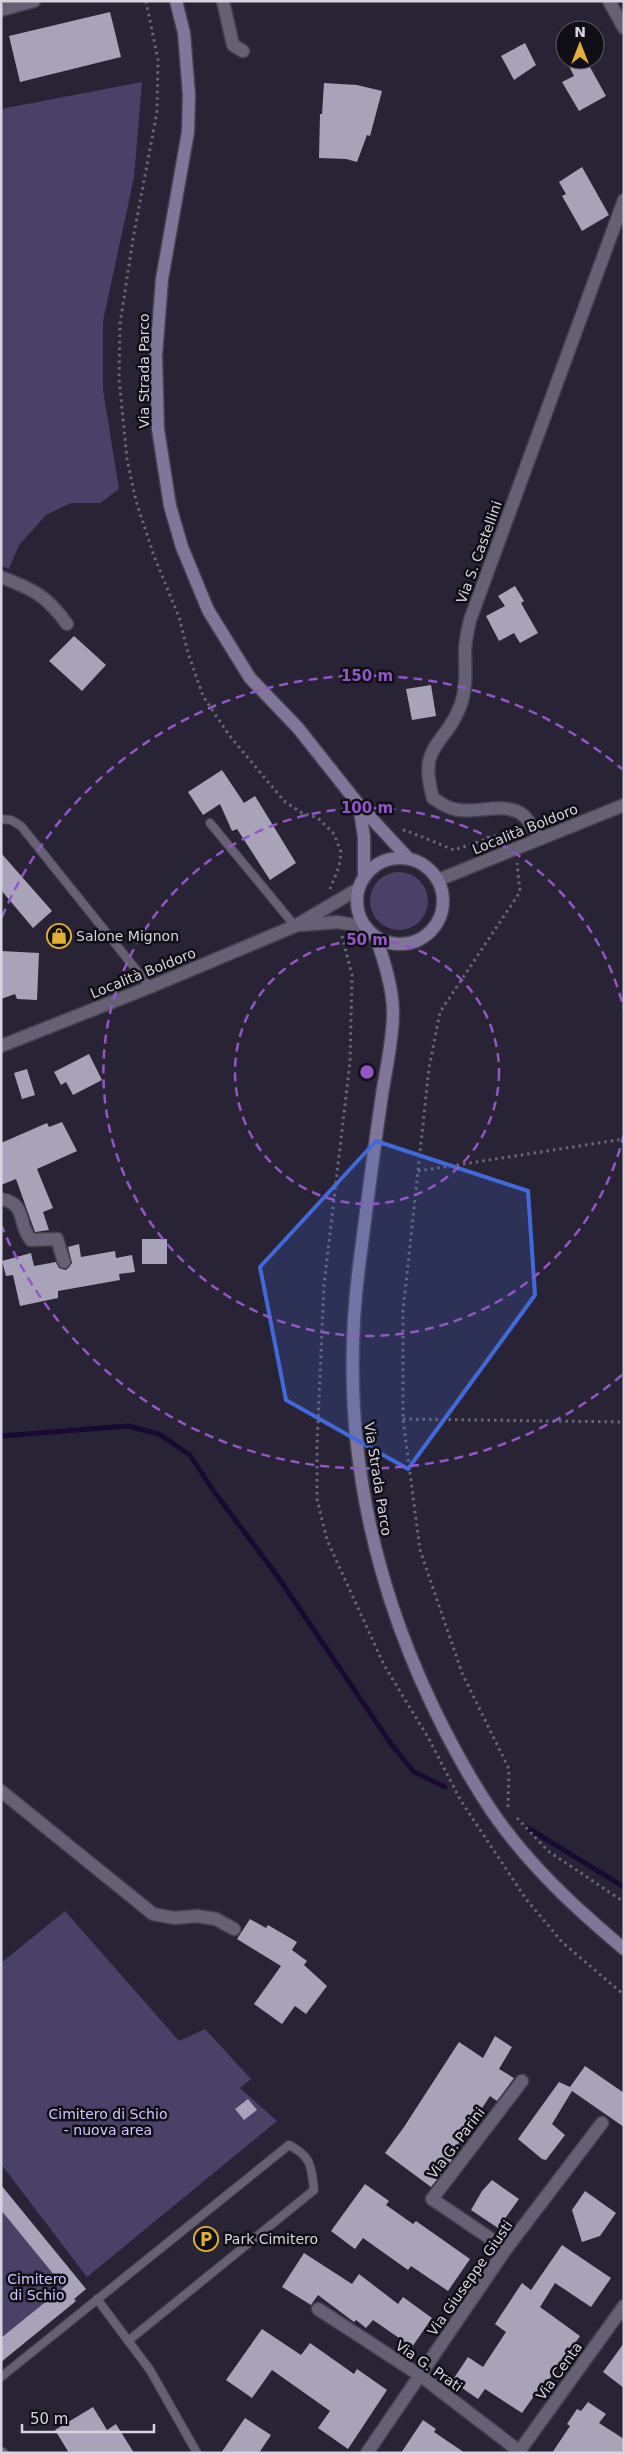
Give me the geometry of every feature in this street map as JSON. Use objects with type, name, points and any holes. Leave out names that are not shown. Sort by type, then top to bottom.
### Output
[{"type":"main road","name":"Via Strada Parco","points":[[176,1],[184,33],[189,95],[188,132],[162,279],[156,356],[158,429],[170,506],[182,547],[208,610],[250,678],[298,728],[359,805],[390,836],[409,859]]},
{"type":"main road","points":[[359,805],[364,847],[361,883],[357,902],[359,915],[365,927],[376,937],[389,943],[403,944],[416,941],[428,934],[437,923],[442,909],[443,894],[438,880],[421,863],[409,859],[396,858],[384,861],[361,883]]},
{"type":"main road","name":"Via Strada Parco","points":[[376,937],[385,963],[393,1012],[357,1277],[353,1328],[353,1415],[357,1460],[374,1549],[407,1649],[460,1760],[511,1838],[545,1878],[577,1910],[624,1949]]},
{"type":"street","points":[[1,10],[34,1]]},
{"type":"street","points":[[223,1],[232,45],[243,51]]},
{"type":"street","points":[[609,1],[624,28]]},
{"type":"street","name":"Via S. Castellini","points":[[540,839],[524,816],[510,808],[491,808],[472,812],[452,809],[433,798],[427,778],[429,756],[438,740],[450,726],[461,704],[466,679],[465,649],[470,620],[624,200]]},
{"type":"street","points":[[1,577],[30,588],[53,605],[67,624]]},
{"type":"street","name":"Località Boldoro","points":[[438,880],[624,805]]},
{"type":"street","name":"Località Boldoro","points":[[1,1046],[150,987],[294,926],[334,903],[361,883]]},
{"type":"street","name":"Località Boldoro","points":[[294,926],[338,922],[365,927]]},
{"type":"street","points":[[1,1199],[10,1201],[18,1206],[27,1235],[32,1240],[57,1239],[64,1262]]},
{"type":"street","points":[[1,1791],[153,1914],[174,1918],[197,1916],[216,1919],[234,1929]]},
{"type":"street","name":"Via G. Parini","points":[[506,2249],[432,2199],[522,2081]]},
{"type":"street","name":"Via Giuseppe Giusti","points":[[367,2453],[506,2249],[602,2124]]},
{"type":"street","name":"Via Centa","points":[[518,2452],[624,2306]]},
{"type":"street","name":"Via G. Prati","points":[[318,2309],[421,2376],[518,2452]]},
{"type":"lane","points":[[1,819],[10,820],[21,826],[150,987]]},
{"type":"lane","points":[[210,823],[294,926]]},
{"type":"lane","points":[[1,2377],[289,2145],[303,2152],[311,2165],[314,2190],[128,2341]]},
{"type":"lane","points":[[97,2299],[150,2370],[197,2453]]},
{"type":"path","points":[[146,1],[158,60],[157,112],[133,239],[120,324],[118,378],[127,459],[136,500],[154,556],[179,617],[202,696],[229,735],[284,801],[302,813],[318,818],[334,834],[341,852],[340,862],[330,888],[334,903]]},
{"type":"path","points":[[390,836],[406,830],[454,850],[525,826],[540,839]]},
{"type":"path","points":[[340,862],[364,847]]},
{"type":"path","points":[[511,1838],[508,1808],[509,1769],[462,1673],[420,1550],[403,1419],[403,1311],[429,1068],[440,1012],[520,892],[516,850]]},
{"type":"path","points":[[338,922],[352,975],[350,1062],[324,1285],[316,1445],[316,1499],[327,1540],[384,1666],[429,1739],[461,1801],[526,1898],[562,1942],[624,1995]]},
{"type":"path","points":[[418,1171],[624,1139]]},
{"type":"path","points":[[403,1419],[624,1422]]},
{"type":"path","points":[[514,1815],[548,1851],[624,1902]]},
{"type":"highlighted area","points":[[376,1141],[528,1191],[535,1295],[408,1469],[286,1400],[260,1267]]},
{"type":"green space","points":[[142,82],[134,177],[103,321],[103,390],[119,489],[100,503],[71,503],[46,515],[19,545],[9,569],[1,566],[1,109]]},
{"type":"green space","points":[[399,872],[410,874],[423,885],[428,901],[426,912],[415,925],[399,930],[388,928],[375,917],[370,901],[372,890],[383,877]]},
{"type":"green space","name":"Cimitero di Schio - nuova area","points":[[65,1911],[179,2041],[205,2029],[251,2079],[240,2088],[277,2121],[87,2277],[1,2164],[1,1963]]},
{"type":"green space","name":"Cimitero di Schio","points":[[1,2185],[86,2289],[74,2299],[76,2301],[1,2362]]},
{"type":"building","points":[[110,12],[121,57],[20,82],[9,36]]},
{"type":"building","points":[[525,43],[536,65],[514,80],[501,56]]},
{"type":"building","points":[[571,70],[592,70],[606,96],[579,111],[562,82],[574,76]]},
{"type":"building","points":[[324,83],[357,85],[382,91],[370,136],[367,135],[357,162],[346,159],[319,158],[320,114],[322,114]]},
{"type":"building","points":[[582,167],[609,215],[582,231],[562,196],[566,194],[559,182]]},
{"type":"building","points":[[515,586],[524,601],[521,603],[538,633],[520,643],[514,633],[499,641],[486,616],[505,606],[498,596]]},
{"type":"building","points":[[74,636],[106,665],[82,691],[49,661]]},
{"type":"building","points":[[431,685],[436,716],[412,720],[406,689]]},
{"type":"building","points":[[222,770],[244,803],[255,796],[296,863],[270,880],[237,829],[232,831],[220,804],[203,815],[188,792]]},
{"type":"building","points":[[1,853],[52,911],[33,928],[1,890]]},
{"type":"building","points":[[1,951],[39,953],[37,1000],[17,999],[15,994],[1,999]]},
{"type":"building","points":[[89,1054],[102,1080],[73,1095],[66,1082],[61,1085],[54,1072]]},
{"type":"building","points":[[27,1069],[35,1095],[22,1099],[14,1073]]},
{"type":"building","points":[[62,1122],[77,1151],[37,1169],[53,1208],[43,1212],[49,1230],[35,1232],[16,1179],[1,1185],[1,1143],[47,1123],[49,1127]]},
{"type":"building","points":[[142,1239],[167,1239],[167,1264],[142,1264]]},
{"type":"building","points":[[79,1244],[81,1257],[115,1251],[116,1258],[132,1255],[135,1272],[119,1274],[120,1280],[58,1291],[58,1298],[20,1306],[13,1275],[6,1276],[2,1261],[31,1253],[34,1266],[56,1262],[59,1268],[66,1270],[72,1263],[68,1247]]},
{"type":"building","points":[[250,1919],[266,1928],[268,1925],[297,1942],[292,1950],[307,1961],[304,1965],[327,1986],[306,2014],[295,2006],[282,2024],[254,2004],[281,1966],[237,1939]]},
{"type":"building","points":[[495,2036],[512,2047],[499,2069],[514,2078],[497,2101],[490,2096],[449,2158],[452,2160],[431,2187],[385,2153],[459,2042],[483,2058]]},
{"type":"building","points":[[585,2066],[624,2093],[624,2127],[572,2091],[552,2124],[565,2135],[546,2160],[542,2159],[518,2139],[559,2082],[570,2087]]},
{"type":"building","points":[[248,2099],[257,2110],[244,2120],[235,2109]]},
{"type":"building","points":[[492,2180],[519,2199],[498,2228],[471,2210],[482,2191]]},
{"type":"building","points":[[365,2184],[389,2201],[386,2205],[413,2224],[416,2221],[470,2259],[448,2291],[411,2266],[408,2270],[363,2238],[355,2249],[331,2231]]},
{"type":"building","points":[[1,2185],[86,2289],[74,2299],[76,2301],[1,2362],[1,2338],[64,2287],[1,2210]]},
{"type":"building","points":[[585,2191],[616,2213],[600,2236],[582,2242],[572,2210]]},
{"type":"building","points":[[562,2245],[611,2278],[591,2307],[555,2283],[540,2307],[580,2336],[548,2381],[546,2379],[522,2413],[485,2389],[478,2399],[452,2381],[468,2357],[483,2367],[506,2332],[495,2324],[522,2283],[531,2290]]},
{"type":"building","points":[[304,2253],[352,2284],[359,2274],[398,2304],[403,2297],[432,2318],[412,2347],[373,2320],[366,2328],[356,2320],[354,2322],[318,2295],[311,2305],[282,2287]]},
{"type":"building","points":[[262,2329],[301,2355],[310,2343],[354,2374],[357,2369],[387,2390],[348,2449],[318,2428],[330,2411],[272,2370],[252,2398],[226,2380]]},
{"type":"building","points":[[624,2343],[624,2388],[603,2372]]},
{"type":"building","points":[[588,2402],[606,2414],[599,2423],[624,2439],[624,2453],[552,2453],[570,2426],[567,2424],[577,2409],[581,2411]]},
{"type":"building","points":[[93,2407],[107,2430],[116,2424],[134,2453],[69,2453],[55,2430]]},
{"type":"building","points":[[245,2418],[271,2435],[259,2453],[221,2453]]},
{"type":"building","points":[[423,2420],[436,2429],[434,2432],[465,2453],[401,2453]]},
{"type":"waterway","points":[[1,1436],[128,1426],[159,1434],[190,1455],[215,1493],[278,1577],[391,1744],[414,1772],[445,1787]]},
{"type":"waterway","points":[[528,1828],[624,1887]]},
{"type":"place","name":"Salone Mignon","points":[[59,936]]},
{"type":"place","name":"Park Cimitero","points":[[206,2239]]}]
